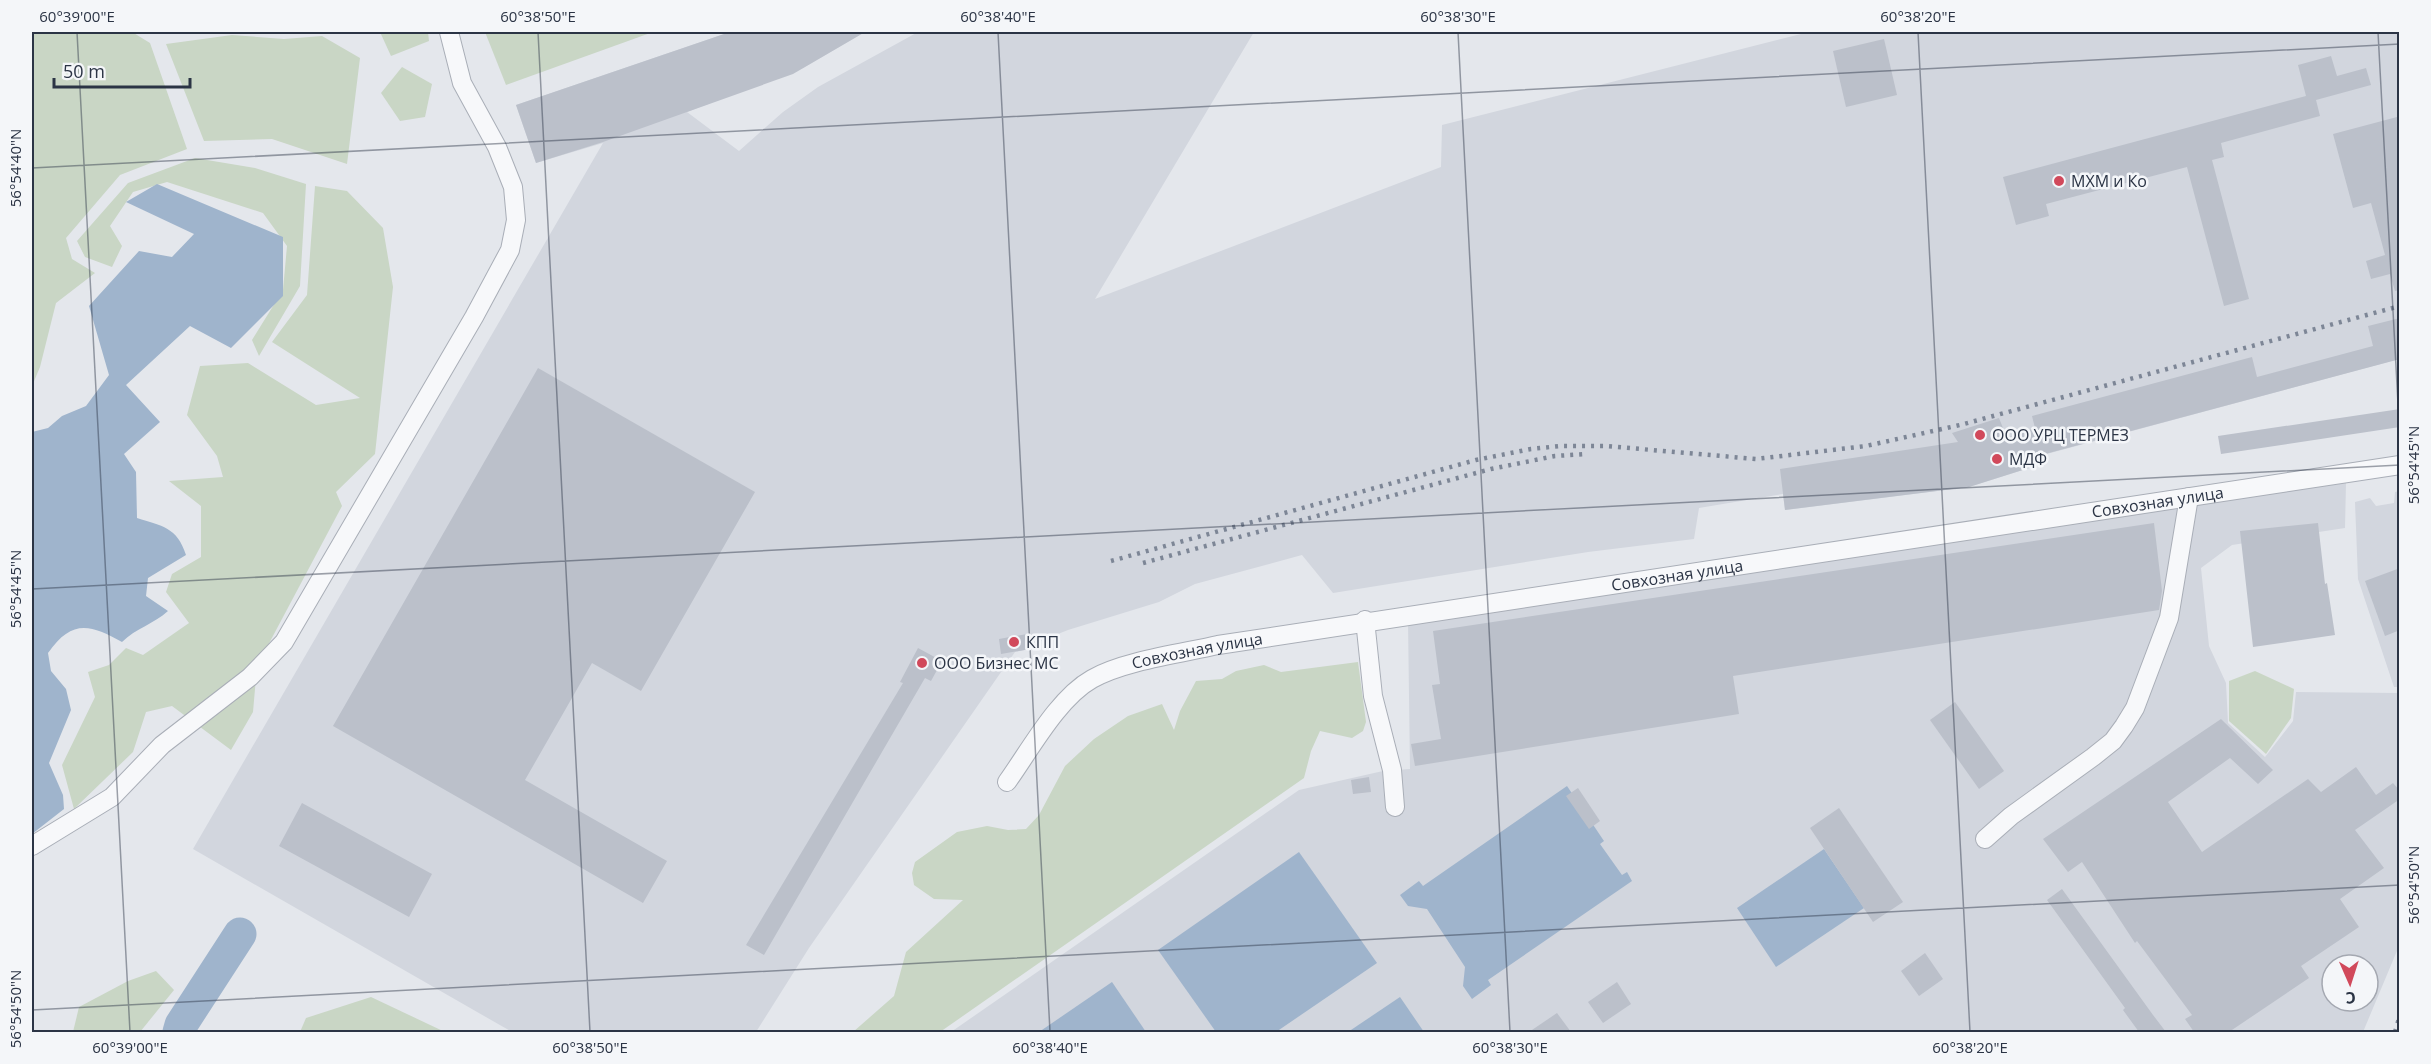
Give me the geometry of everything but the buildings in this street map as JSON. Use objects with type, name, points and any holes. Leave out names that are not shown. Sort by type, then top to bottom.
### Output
[{"type":"street","points":[[32,846],[112,797],[162,745],[250,677],[284,642],[468,327],[510,250],[516,220],[513,187],[497,147],[462,83],[450,32]]},
{"type":"street","name":"Совхозная улица","points":[[1007,782],[1069,697],[1093,678],[1118,669],[1218,645],[1365,620],[2400,465]]},
{"type":"street","points":[[1985,839],[2011,816],[2099,752],[2124,726],[2135,708],[2169,618],[2189,497]]},
{"type":"street","points":[[1365,620],[1373,696],[1392,771],[1395,807]]},
{"type":"shaded area","points":[[730,32],[865,32],[803,68],[687,112],[739,151],[783,112],[818,87],[918,32],[1254,32],[1095,299],[1441,167],[1442,125],[1809,32],[2399,32],[2399,359],[2043,455],[2029,468],[1969,487],[1785,510],[1783,494],[1699,508],[1694,539],[1588,552],[1333,593],[1302,555],[1195,584],[1159,602],[1068,630],[1030,645],[1030,649],[1015,652],[809,948],[756,1032],[512,1032],[193,849],[603,143],[536,163],[516,105]]},
{"type":"shaded area","points":[[2346,483],[2345,528],[2232,545],[2201,568],[2209,646],[2226,683],[2228,723],[2265,757],[2293,721],[2296,692],[2399,693],[2399,946],[2380,991],[2380,953],[2320,953],[2320,1013],[2371,1013],[2363,1032],[951,1032],[1299,790],[1383,771],[1410,769],[1408,621]]},
{"type":"shaded area","points":[[2399,491],[2399,687],[2394,687],[2358,579],[2355,502],[2370,498],[2376,506],[2394,503],[2395,492]]},
{"type":"green space","points":[[32,32],[132,32],[150,43],[187,149],[120,175],[66,238],[72,259],[95,273],[56,303],[40,367],[32,386]]},
{"type":"green space","points":[[380,32],[428,32],[429,41],[391,56]]},
{"type":"green space","points":[[485,32],[653,32],[506,85]]},
{"type":"green space","points":[[232,35],[284,39],[322,36],[360,58],[347,164],[272,139],[204,141],[166,44]]},
{"type":"green space","points":[[402,67],[432,84],[425,117],[400,121],[381,93]]},
{"type":"green space","points":[[195,158],[255,168],[306,184],[300,286],[259,356],[252,340],[283,290],[287,246],[263,213],[167,182],[133,192],[110,226],[122,246],[112,267],[85,257],[77,241],[128,183]]},
{"type":"green space","points":[[315,186],[347,191],[383,228],[393,287],[375,454],[336,492],[342,506],[257,666],[253,712],[231,750],[172,706],[146,712],[133,752],[74,809],[62,765],[95,697],[88,672],[109,665],[126,648],[143,655],[189,623],[166,592],[172,574],[201,557],[201,506],[169,481],[223,477],[217,456],[187,415],[200,366],[248,363],[316,405],[360,398],[272,342],[307,295]]},
{"type":"green space","points":[[1358,662],[1366,722],[1363,731],[1352,738],[1320,731],[1311,751],[1304,778],[940,1032],[853,1032],[894,996],[906,952],[963,900],[934,899],[914,885],[912,873],[915,862],[957,832],[987,826],[1008,830],[1026,829],[1039,815],[1065,766],[1094,739],[1128,716],[1162,704],[1174,730],[1180,711],[1196,681],[1222,679],[1236,671],[1264,665],[1281,672]]},
{"type":"green space","points":[[2255,671],[2294,689],[2291,718],[2266,754],[2229,721],[2229,681]]},
{"type":"green space","points":[[156,971],[174,990],[140,1032],[73,1032],[79,1007],[128,981]]},
{"type":"green space","points":[[371,997],[445,1032],[300,1032],[306,1018]]},
{"type":"water","points":[[157,184],[283,237],[283,296],[231,348],[190,326],[126,385],[160,422],[124,454],[136,472],[137,518],[168,529],[178,539],[186,555],[148,578],[146,596],[168,611],[163,615],[122,642],[90,628],[73,630],[56,642],[48,653],[51,671],[66,689],[71,710],[49,763],[63,795],[64,809],[32,834],[32,432],[48,428],[62,416],[86,406],[109,375],[89,306],[139,251],[172,257],[194,234],[126,202]]},
{"type":"water","points":[[1567,786],[1604,841],[1600,844],[1622,875],[1627,872],[1632,881],[1488,980],[1491,985],[1472,999],[1463,986],[1465,967],[1427,909],[1408,906],[1400,895],[1419,881],[1423,886]]},
{"type":"water","points":[[1824,849],[1864,908],[1776,967],[1737,908]]},
{"type":"water","points":[[1299,852],[1377,963],[1276,1032],[1216,1032],[1158,950]]},
{"type":"water","points":[[1112,982],[1146,1032],[1039,1032]]},
{"type":"water","points":[[1400,997],[1424,1032],[1348,1032]]},
{"type":"waterway","points":[[179,1032],[181,1025],[240,934]]},
{"type":"railway","points":[[1111,561],[1476,460],[1531,449],[1560,446],[1606,446],[1756,459],[1866,446],[1960,425],[2400,306]]},
{"type":"railway","points":[[1143,563],[1491,469],[1555,456],[1586,454]]},
{"type":"railway","points":[[2395,1032],[2400,1015]]},
{"type":"place","name":"МХМ и Ко","points":[[2059,181]]},
{"type":"place","name":"ООО УРЦ ТЕРМЕЗ","points":[[1980,435]]},
{"type":"place","name":"МДФ","points":[[1997,459]]},
{"type":"place","name":"КПП","points":[[1014,642]]},
{"type":"place","name":"ООО Бизнес МС","points":[[922,663]]}]
